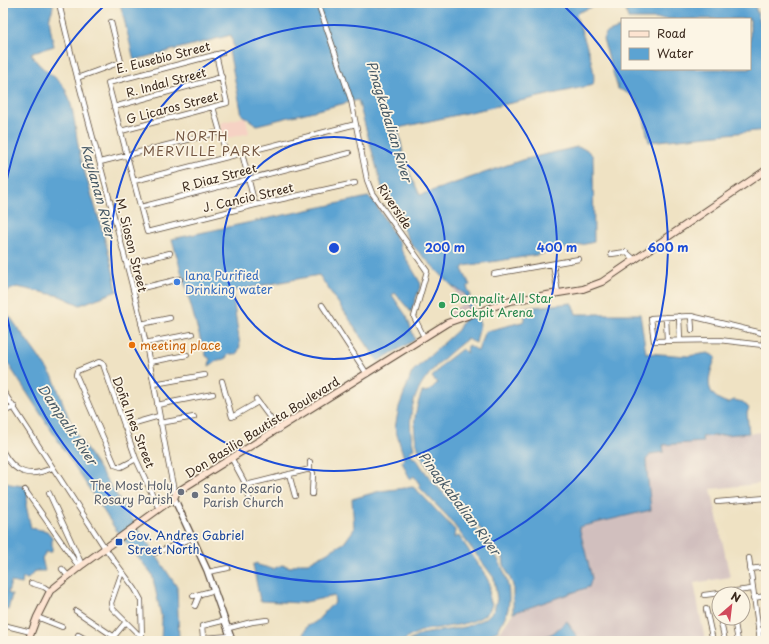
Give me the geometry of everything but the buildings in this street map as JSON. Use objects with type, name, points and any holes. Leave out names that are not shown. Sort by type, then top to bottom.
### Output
[{"type":"main road","name":"Don Basilio Bautista Boulevard","points":[[28,641],[37,617],[50,592],[68,576],[105,548],[175,497],[232,459],[447,323],[510,300],[594,286],[636,260],[766,170]]},
{"type":"street","name":"M. Sioson Street","points":[[59,3],[77,78],[127,264],[150,362],[160,423],[175,497]]},
{"type":"street","name":"Riverside","points":[[318,3],[346,83],[356,124],[364,171],[372,192],[426,271],[414,317],[424,337]]},
{"type":"street","points":[[77,78],[121,63],[111,22]]},
{"type":"street","name":"E. Eusebio Street","points":[[114,106],[108,82],[222,53]]},
{"type":"street","name":"G Licaros Street","points":[[121,131],[228,102],[216,54]]},
{"type":"street","name":"R. Indal Street","points":[[114,106],[222,77]]},
{"type":"street","points":[[114,106],[121,131],[124,157],[134,181],[141,207]]},
{"type":"street","points":[[213,107],[227,157]]},
{"type":"street","points":[[134,181],[356,124]]},
{"type":"street","points":[[100,164],[119,161],[124,157],[219,132]]},
{"type":"street","points":[[242,153],[255,205]]},
{"type":"street","name":"R Diaz Street","points":[[141,207],[349,153]]},
{"type":"street","name":"J. Cancio Street","points":[[141,207],[147,232],[255,205],[355,183]]},
{"type":"street","points":[[610,254],[626,252],[636,260]]},
{"type":"street","points":[[127,264],[170,253]]},
{"type":"street","points":[[494,274],[579,259]]},
{"type":"street","points":[[553,264],[558,293]]},
{"type":"street","points":[[133,290],[180,279]]},
{"type":"street","points":[[322,305],[367,374]]},
{"type":"street","points":[[679,316],[680,340]]},
{"type":"street","points":[[690,316],[692,330]]},
{"type":"street","points":[[690,316],[766,334],[762,346],[738,341],[654,341],[651,318],[690,316]]},
{"type":"street","points":[[666,317],[668,340]]},
{"type":"street","points":[[141,324],[170,318]]},
{"type":"street","points":[[145,342],[192,334]]},
{"type":"street","points":[[150,362],[187,355]]},
{"type":"street","name":"Doña Ines Street","points":[[136,460],[121,467],[115,465],[76,375],[78,371],[101,363],[136,460],[160,509]]},
{"type":"street","points":[[154,384],[205,375]]},
{"type":"street","points":[[222,381],[232,417],[257,401],[279,430]]},
{"type":"street","points":[[3,392],[15,407],[52,468],[105,548],[135,589],[141,600],[142,639]]},
{"type":"street","points":[[157,405],[213,394]]},
{"type":"street","points":[[3,412],[15,407]]},
{"type":"street","points":[[124,426],[159,416]]},
{"type":"street","points":[[160,423],[194,417]]},
{"type":"street","points":[[3,452],[10,463],[26,473],[38,474],[52,468]]},
{"type":"street","points":[[232,459],[246,485],[251,504]]},
{"type":"street","points":[[310,462],[310,470],[313,473],[312,494]]},
{"type":"street","points":[[246,485],[310,470]]},
{"type":"street","points":[[289,474],[295,496]]},
{"type":"street","points":[[25,490],[81,566]]},
{"type":"street","points":[[49,493],[81,566]]},
{"type":"street","points":[[175,497],[208,572],[215,590],[229,628],[231,639],[203,638],[202,626],[226,620]]},
{"type":"street","points":[[717,502],[766,498]]},
{"type":"street","points":[[155,552],[192,538]]},
{"type":"street","points":[[748,558],[760,641]]},
{"type":"street","points":[[750,569],[766,567]]},
{"type":"street","points":[[208,572],[228,568]]},
{"type":"street","points":[[62,569],[68,576]]},
{"type":"street","points":[[122,572],[111,603],[112,608],[142,639]]},
{"type":"street","points":[[30,583],[44,587],[50,592]]},
{"type":"street","points":[[704,595],[752,589]]},
{"type":"street","points":[[192,596],[215,590]]},
{"type":"street","points":[[195,606],[200,594]]},
{"type":"street","points":[[753,598],[766,596]]},
{"type":"street","points":[[706,609],[713,641]]},
{"type":"street","points":[[76,611],[112,636]]},
{"type":"street","points":[[37,617],[62,628]]},
{"type":"street","points":[[229,628],[267,620]]},
{"type":"street","points":[[110,641],[112,636],[125,623]]},
{"type":"street","points":[[3,625],[31,632]]},
{"type":"street","points":[[722,626],[726,641]]},
{"type":"street","points":[[735,626],[738,641]]},
{"type":"street","points":[[758,630],[766,630]]},
{"type":"street","points":[[78,635],[89,641]]},
{"type":"shaded area","points":[[244,117],[246,119],[249,133],[224,139],[220,123]]},
{"type":"shaded area","points":[[452,286],[465,294],[469,310],[449,318],[448,314],[462,304]]},
{"type":"shaded area","points":[[766,432],[766,483],[711,489],[730,577],[694,583],[705,641],[577,641],[577,637],[567,621],[553,633],[536,641],[481,641],[500,632],[513,613],[589,587],[579,527],[651,502],[649,498],[646,460],[651,454],[664,452],[663,445],[703,442],[702,437]]},
{"type":"water","points":[[3,3],[53,3],[53,9],[50,16],[50,26],[54,46],[31,53],[34,59],[63,86],[72,107],[81,159],[114,274],[117,291],[80,305],[60,296],[17,287],[3,293]]},
{"type":"water","name":"Pinagkabalian River","points":[[120,3],[603,3],[579,12],[576,15],[591,61],[594,78],[593,85],[398,128],[405,163],[420,195],[522,160],[577,147],[586,149],[593,156],[594,242],[537,255],[464,266],[462,269],[470,285],[467,287],[471,296],[468,297],[480,324],[476,343],[467,339],[453,350],[430,373],[421,386],[415,399],[411,414],[411,431],[414,449],[410,451],[413,458],[416,458],[442,492],[476,528],[502,567],[508,587],[508,609],[498,631],[474,641],[408,641],[422,634],[465,627],[486,618],[494,610],[497,599],[494,578],[448,517],[419,487],[420,485],[414,476],[410,479],[402,462],[404,458],[395,428],[399,407],[412,372],[458,330],[469,310],[465,294],[452,286],[412,245],[385,198],[358,100],[257,125],[242,115],[229,51],[234,49],[231,35],[134,60]]},
{"type":"water","points":[[619,3],[754,3],[766,40],[766,130],[649,142],[638,103],[633,97],[618,89],[603,39],[606,33],[621,27],[621,70],[751,70],[751,18],[628,18],[626,10]]},
{"type":"water","points":[[368,197],[373,200],[399,243],[400,248],[421,284],[411,312],[395,293],[392,295],[407,317],[415,340],[378,361],[319,275],[232,291],[240,346],[237,354],[229,354],[225,359],[218,360],[209,366],[210,359],[206,356],[205,348],[202,345],[172,239]]},
{"type":"water","name":"Pinagkabalian River","points":[[572,303],[576,314],[640,314],[646,353],[688,356],[708,353],[716,357],[709,378],[711,390],[720,400],[728,403],[734,400],[743,402],[749,408],[747,413],[749,433],[702,437],[703,442],[663,445],[664,452],[651,454],[646,460],[651,510],[579,527],[592,578],[589,587],[513,613],[513,585],[504,565],[503,557],[466,511],[467,508],[460,504],[428,467],[416,441],[414,427],[416,410],[422,392],[429,391],[437,383],[432,377],[445,362],[462,349],[467,353],[468,345],[478,351],[484,333],[522,322],[525,320],[525,308]]},
{"type":"water","name":"Dampalit River","points":[[3,307],[53,377],[73,429],[177,587],[179,641],[161,641],[162,620],[152,574],[118,533],[3,356]]},
{"type":"water","points":[[3,479],[10,484],[29,487],[26,505],[31,528],[47,531],[52,537],[52,552],[46,552],[42,558],[45,571],[35,571],[28,579],[23,578],[22,584],[11,582],[8,593],[12,595],[8,610],[3,608]]},
{"type":"water","points":[[413,487],[455,530],[454,538],[459,536],[490,584],[489,600],[492,603],[489,610],[483,616],[464,624],[426,630],[414,634],[403,641],[280,641],[303,635],[307,626],[319,619],[327,609],[335,603],[334,596],[301,603],[260,601],[253,565],[257,563],[258,565],[273,569],[282,565],[291,567],[300,563],[308,563],[344,543],[354,529],[352,499],[380,491]]},
{"type":"water","points":[[567,621],[577,637],[577,641],[536,641],[553,633]]},
{"type":"place","name":"Iana Purified Drinking water","points":[[177,282]]},
{"type":"place","name":"Dampalit All Star Cockpit Arena","points":[[442,305]]},
{"type":"place","name":"meeting place","points":[[132,345]]},
{"type":"place","name":"The Most Holy Rosary Parish","points":[[181,492]]},
{"type":"place","name":"Santo Rosario Parish Church","points":[[195,495]]},
{"type":"place","name":"Gov. Andres Gabriel Street North","points":[[119,542]]},
{"type":"district","name":"NORTH MERVILLE PARK","points":[[202,142]]},
{"type":"water label","name":"Kaylanan River","points":[[99,191]]}]
